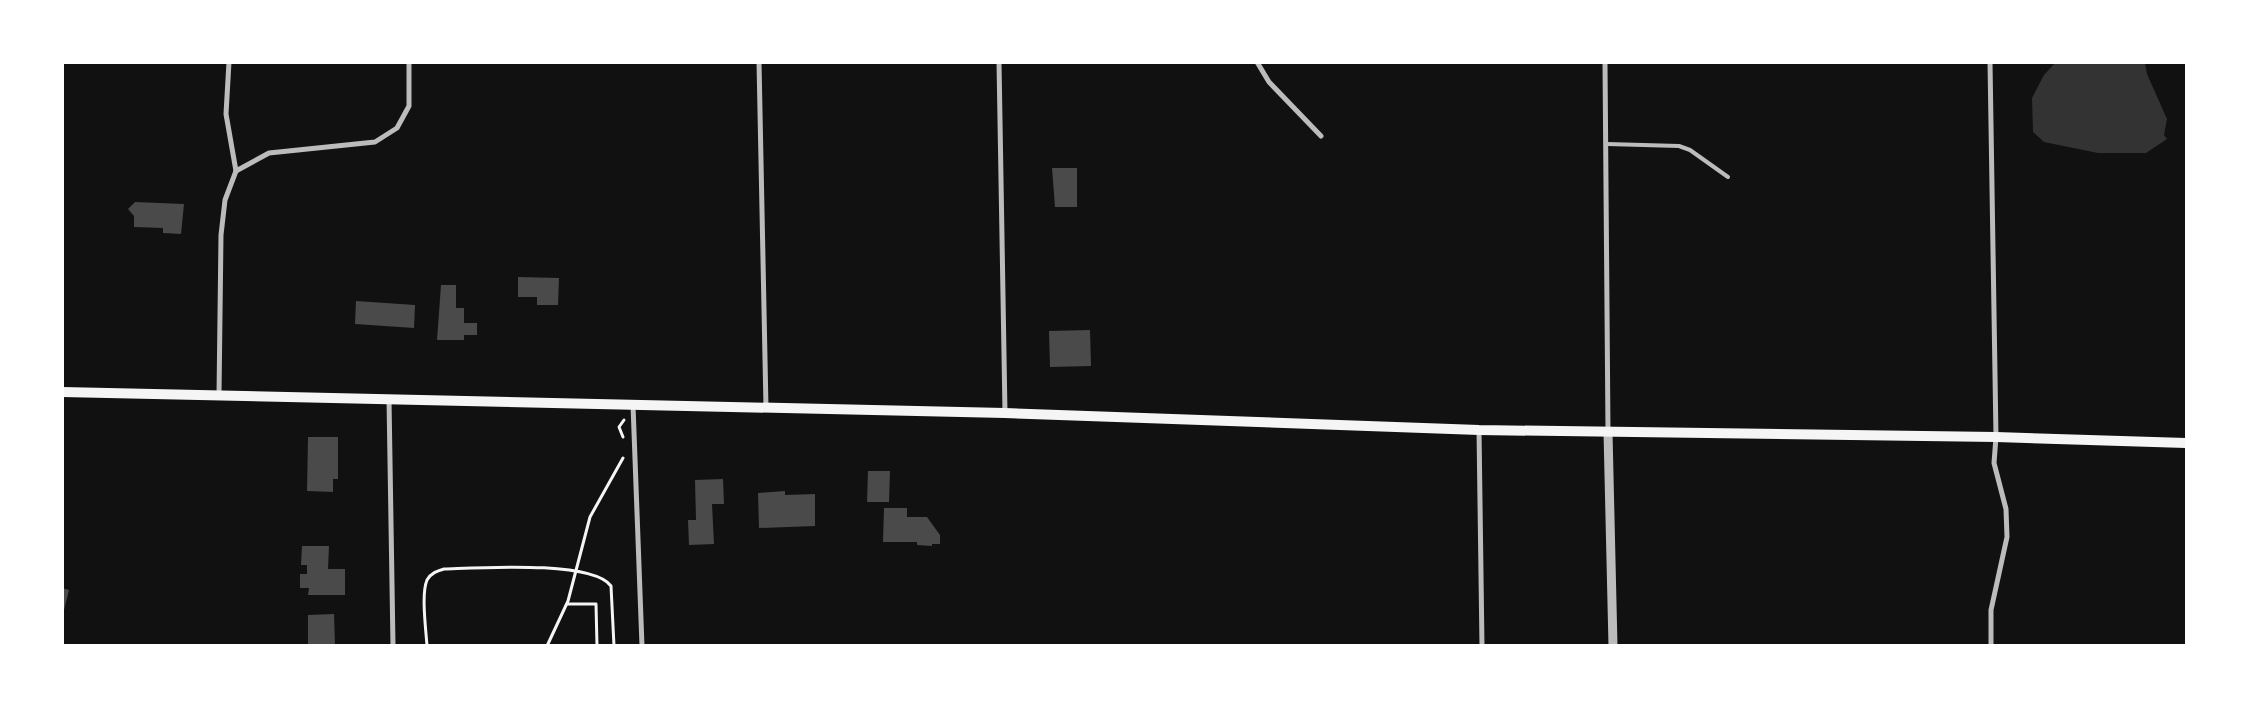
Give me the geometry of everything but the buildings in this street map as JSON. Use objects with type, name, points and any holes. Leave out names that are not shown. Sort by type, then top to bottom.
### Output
[{"type":"main road","points":[[62,392],[1004,414],[1479,430],[1996,437],[2186,443]]},
{"type":"street","points":[[219,395],[220,235],[225,200],[236,171],[226,114],[228,62]]},
{"type":"street","points":[[236,171],[269,153],[375,142],[397,128],[409,106],[409,62]]},
{"type":"street","points":[[759,62],[766,408]]},
{"type":"street","points":[[999,62],[1004,414]]},
{"type":"street","points":[[1257,62],[1269,82],[1321,136]]},
{"type":"street","points":[[1605,62],[1608,432],[1614,646]]},
{"type":"street","points":[[1990,62],[1996,437],[1994,463],[2006,509],[2006,537],[1992,610],[1991,646]]},
{"type":"street","points":[[389,399],[393,646]]},
{"type":"street","points":[[633,405],[642,646]]},
{"type":"street","points":[[1479,430],[1482,646]]},
{"type":"lane","points":[[1607,144],[1679,146],[1690,150],[1728,177]]},
{"type":"path","points":[[623,441],[619,427],[633,405]]},
{"type":"path","points":[[547,646],[567,604],[590,517],[623,461],[623,455]]},
{"type":"path","points":[[427,646],[425,589],[427,580],[434,572],[444,569],[532,568],[576,571],[598,575],[606,579],[611,586],[614,646]]},
{"type":"path","points":[[567,604],[596,604],[597,646]]},
{"type":"shaded area","points":[[2055,63],[2145,63],[2147,74],[2167,119],[2164,135],[2167,139],[2146,153],[2098,153],[2044,142],[2033,132],[2032,98],[2044,75]]}]
